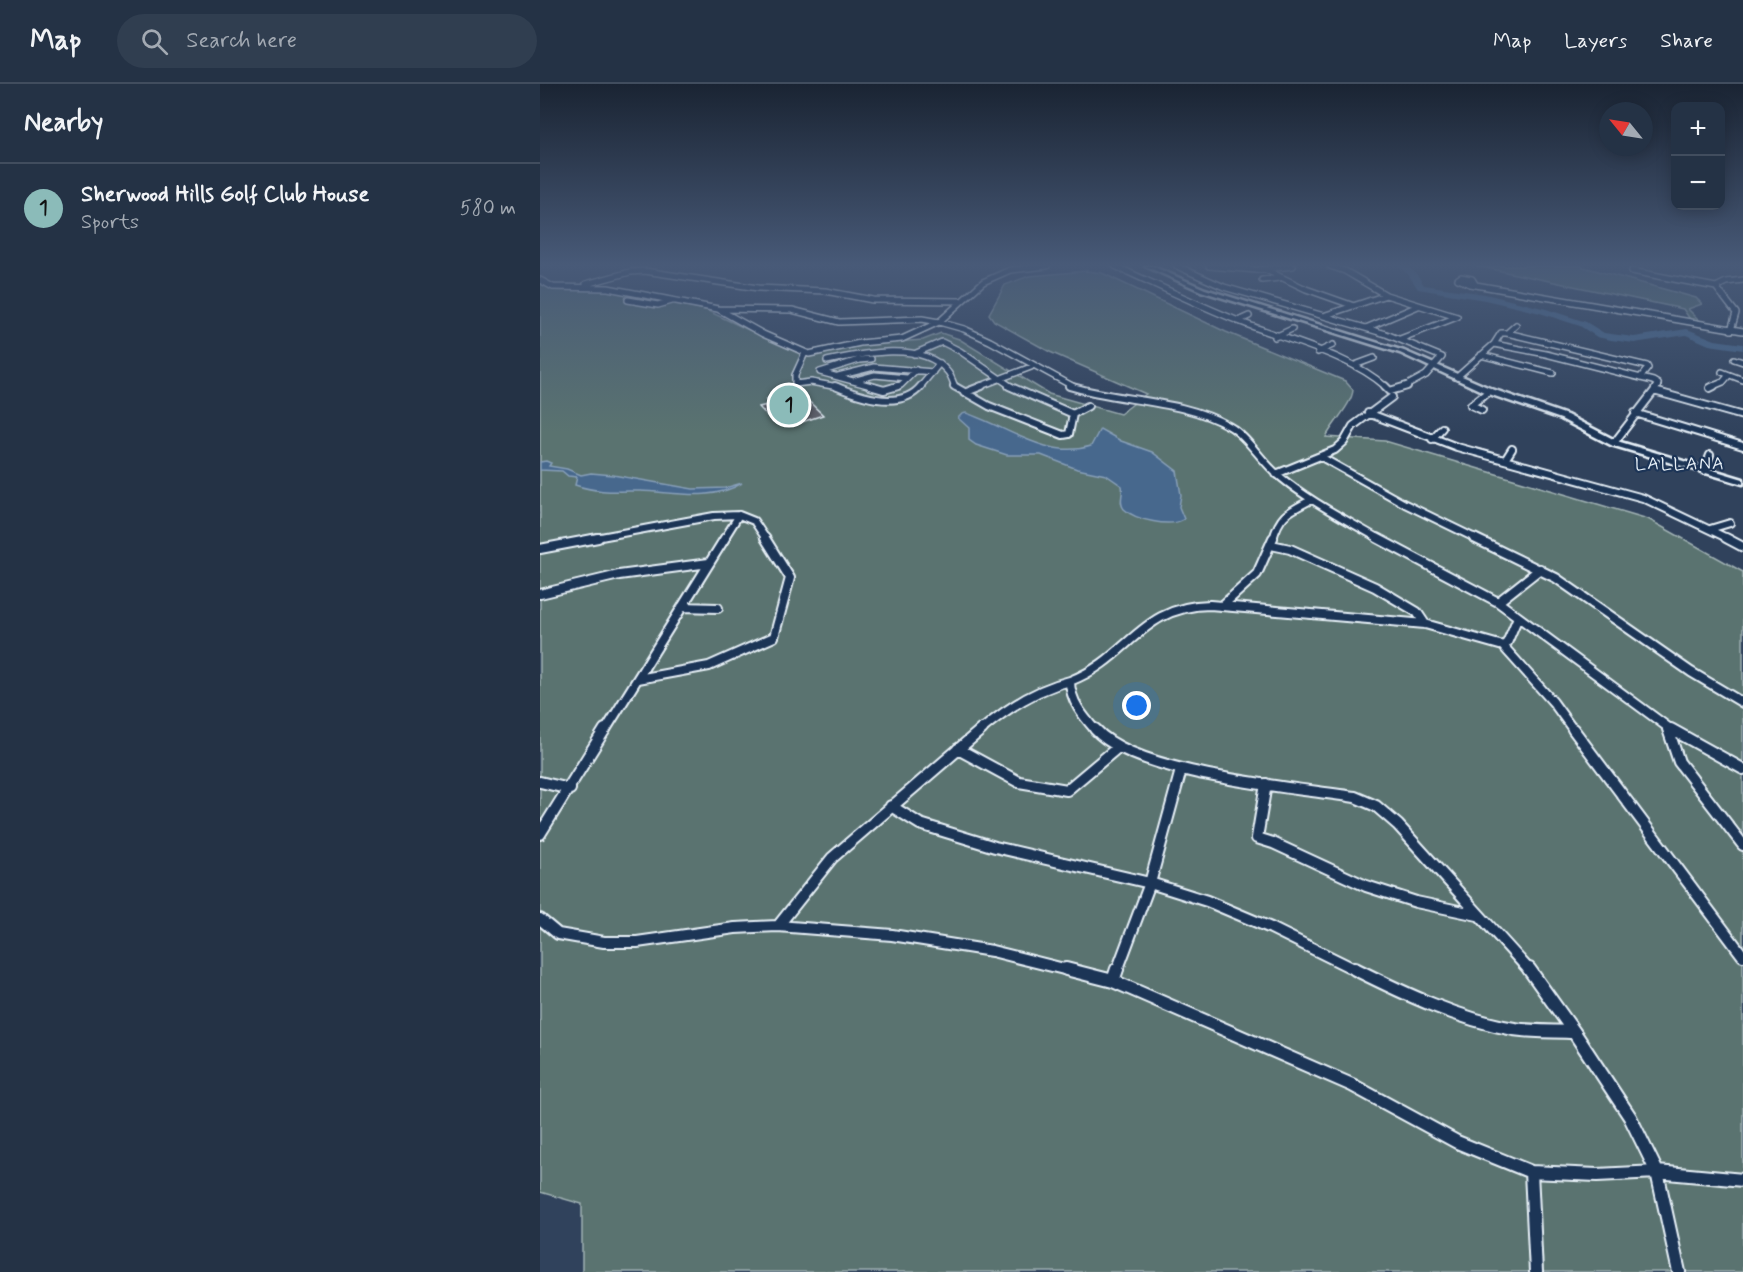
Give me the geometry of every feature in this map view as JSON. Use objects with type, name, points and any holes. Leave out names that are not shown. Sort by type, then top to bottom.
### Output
[{"type":"street","points":[[738,321],[807,353],[860,343],[902,339],[938,321]]},
{"type":"street","points":[[837,321],[854,321]]},
{"type":"street","points":[[940,321],[990,341],[1031,367],[1066,385],[1096,394],[1182,408],[1231,427],[1276,474],[1311,500],[1387,544],[1498,602],[1667,727],[1743,769]]},
{"type":"street","points":[[1239,321],[1275,337],[1355,365],[1392,392],[1406,388],[1436,367],[1442,357],[1400,339],[1346,321]]},
{"type":"street","points":[[1308,321],[1346,333],[1436,367],[1489,391],[1564,417],[1614,443],[1743,482]]},
{"type":"street","points":[[1366,328],[1382,321]]},
{"type":"street","points":[[1400,339],[1445,321]]},
{"type":"street","points":[[1683,321],[1743,332]]},
{"type":"street","points":[[1731,330],[1734,321]]},
{"type":"street","points":[[1506,333],[1516,325]]},
{"type":"street","points":[[1275,337],[1292,329]]},
{"type":"street","points":[[1457,377],[1494,344],[1501,333],[1506,333],[1648,367],[1640,378]]},
{"type":"street","points":[[914,354],[942,342],[964,353],[999,379],[1030,397],[1074,414]]},
{"type":"street","points":[[1494,344],[1546,354],[1657,382],[1654,391],[1614,443]]},
{"type":"street","points":[[1318,352],[1333,345]]},
{"type":"street","points":[[803,383],[801,375],[807,353]]},
{"type":"street","points":[[807,353],[795,375],[795,384],[830,384],[881,400],[901,398],[918,390],[940,363]]},
{"type":"street","points":[[827,361],[868,353],[914,354],[930,357],[954,377],[955,388],[989,406],[1063,435],[1069,434],[1074,414],[1088,406]]},
{"type":"street","points":[[1481,355],[1553,373]]},
{"type":"street","points":[[1355,365],[1374,358]]},
{"type":"street","points":[[871,359],[859,360],[820,372],[884,390],[901,385],[916,370]]},
{"type":"street","points":[[1734,359],[1743,362]]},
{"type":"street","points":[[1620,372],[1626,360]]},
{"type":"street","points":[[838,376],[857,368],[882,366],[933,372]]},
{"type":"street","points":[[964,393],[1031,367]]},
{"type":"street","points":[[1710,388],[1723,382],[1725,373],[1743,381]]},
{"type":"street","points":[[855,381],[875,375],[908,378]]},
{"type":"street","points":[[846,390],[865,384]]},
{"type":"street","points":[[1482,410],[1471,405],[1489,391]]},
{"type":"street","points":[[1654,391],[1743,416]]},
{"type":"street","points":[[1276,474],[1321,457],[1344,442],[1353,426],[1392,397]]},
{"type":"street","points":[[1368,413],[1432,439],[1643,498],[1743,547]]},
{"type":"street","points":[[1635,413],[1743,446]]},
{"type":"street","points":[[1432,439],[1442,428]]},
{"type":"street","points":[[1505,460],[1512,449]]},
{"type":"street","points":[[1704,471],[1710,455]]},
{"type":"street","points":[[1321,457],[1405,504],[1540,569],[1691,672],[1743,702]]},
{"type":"street","points":[[1222,605],[1257,574],[1271,545],[1277,525],[1284,514],[1311,500]]},
{"type":"street","points":[[540,834],[739,515]]},
{"type":"street","points":[[540,549],[714,516],[739,515],[754,521],[790,578],[774,637],[709,666],[638,679]]},
{"type":"street","points":[[1710,530],[1730,523]]},
{"type":"street","points":[[1271,545],[1290,549],[1375,587],[1417,612],[1425,624]]},
{"type":"street","points":[[540,594],[619,575],[709,563]]},
{"type":"street","points":[[1498,602],[1540,569]]},
{"type":"street","points":[[778,926],[831,858],[1003,711],[1049,686],[1070,681],[1101,665],[1153,619],[1173,609],[1194,605],[1222,605],[1425,624],[1503,646],[1553,702],[1743,956]]},
{"type":"street","points":[[682,607],[718,608]]},
{"type":"street","points":[[1503,646],[1508,643],[1518,617]]},
{"type":"street","points":[[1070,681],[1070,693],[1081,714],[1099,734],[1117,748],[1181,770],[1355,797],[1376,806],[1398,825],[1531,972],[1630,1117],[1657,1172],[1679,1272]]},
{"type":"street","points":[[1667,727],[1679,762],[1743,845]]},
{"type":"street","points":[[958,749],[1019,782],[1067,790],[1117,748]]},
{"type":"street","points":[[1113,981],[1150,883],[1181,770]]},
{"type":"street","points":[[540,782],[570,789]]},
{"type":"street","points":[[1266,784],[1257,838],[1273,843],[1366,886],[1416,902],[1478,915]]},
{"type":"street","points":[[891,806],[920,824],[995,847],[1150,883],[1207,901],[1271,928],[1407,995],[1461,1015],[1515,1029],[1574,1032]]},
{"type":"street","points":[[540,919],[558,934],[604,942],[637,942],[735,928],[778,926],[892,935],[992,951],[1113,981],[1352,1085],[1457,1142],[1531,1172],[1597,1174],[1657,1172],[1743,1180]]},
{"type":"street","points":[[1531,1172],[1536,1272]]},
{"type":"green space","points":[[540,321],[730,321],[800,354],[812,354],[856,345],[923,340],[941,333],[959,339],[1049,394],[1120,414],[1146,394],[1050,352],[995,321],[1204,321],[1345,381],[1353,390],[1352,395],[1326,437],[1385,441],[1648,519],[1743,572],[1743,1272],[582,1272],[582,1204],[540,1192]]},
{"type":"water","points":[[966,413],[1027,440],[1059,449],[1091,446],[1100,429],[1121,441],[1152,452],[1177,471],[1181,495],[1179,507],[1184,519],[1178,522],[1162,523],[1129,513],[1121,503],[1122,486],[1106,475],[1077,469],[1041,455],[1007,455],[976,445],[969,440],[969,428],[958,418]]},
{"type":"water","points":[[540,462],[551,463],[549,466],[567,469],[581,475],[591,473],[613,475],[693,489],[725,488],[742,483],[730,489],[706,494],[600,490],[575,485],[577,477],[568,476],[562,471],[540,470]]},
{"type":"building","points":[[797,390],[823,415],[793,425],[791,422],[785,423],[782,420],[773,422],[759,407],[771,404],[766,399]]},
{"type":"waterway","points":[[1575,321],[1601,335],[1611,337],[1634,340],[1687,332],[1713,343],[1743,347]]},
{"type":"place","name":"Sherwood Hills Golf Club House","points":[[789,405]]},
{"type":"district","name":"LALLANA","points":[[1680,463]]}]
